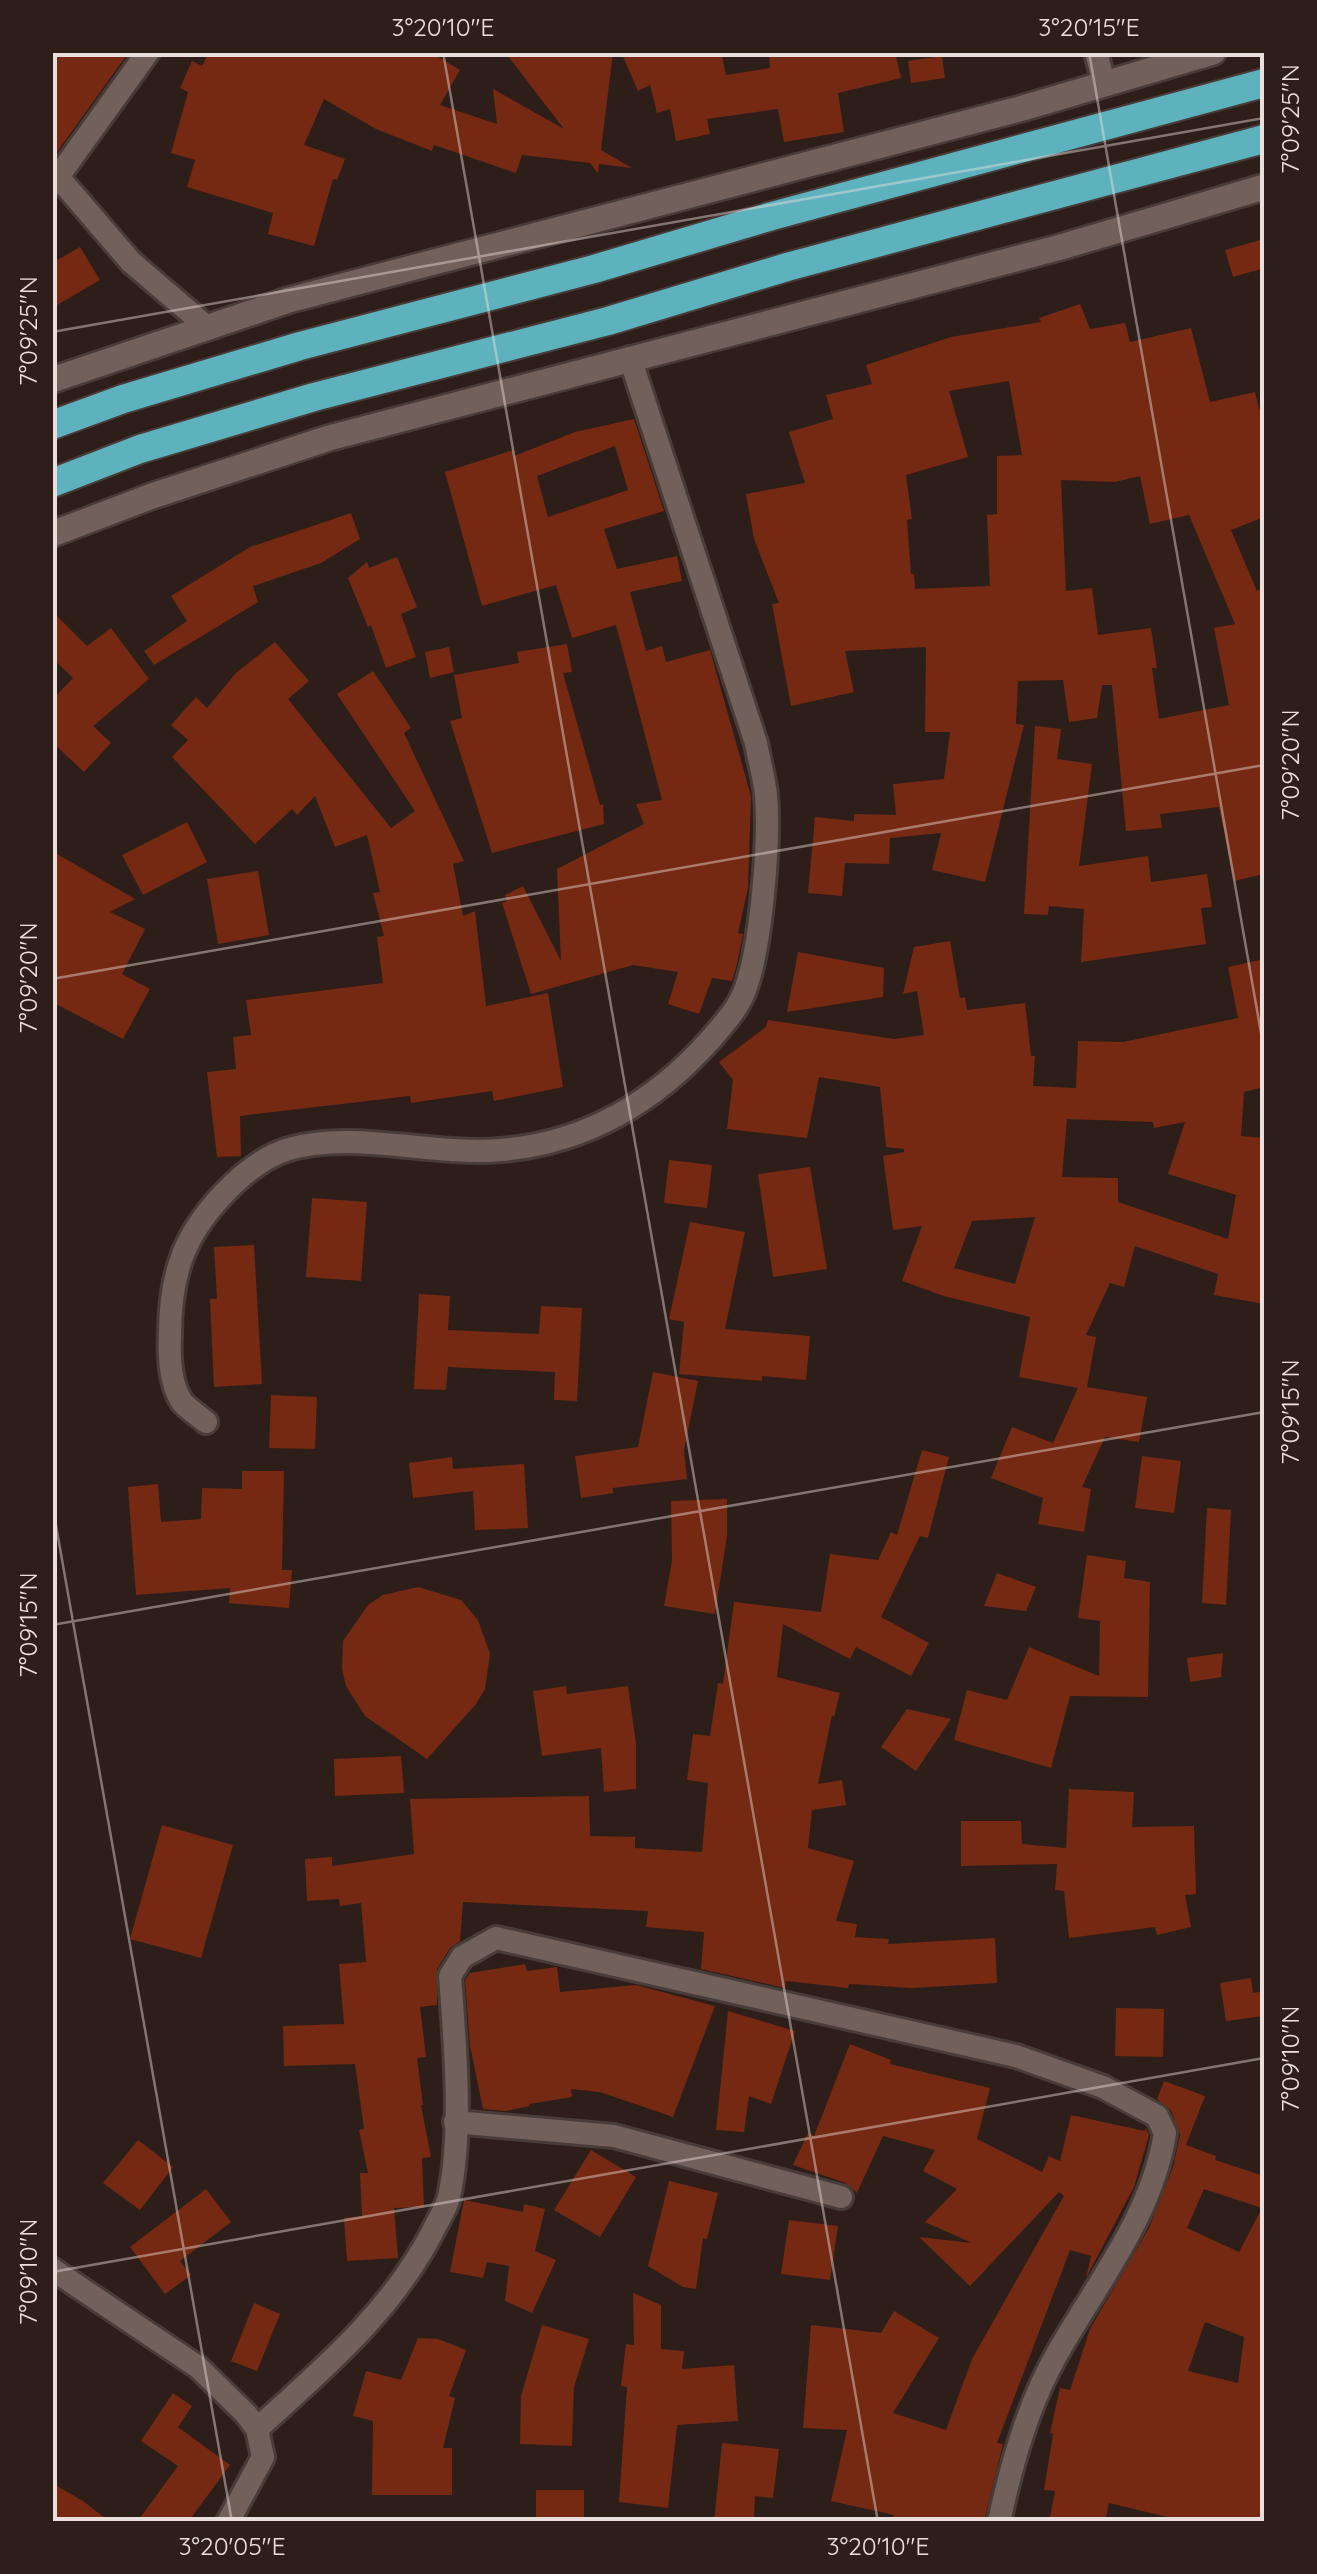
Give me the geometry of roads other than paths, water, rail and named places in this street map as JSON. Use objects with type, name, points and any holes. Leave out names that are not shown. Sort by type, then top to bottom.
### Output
[{"type":"highway","points":[[52,426],[123,399],[300,346],[594,269],[772,216],[1264,83]]},
{"type":"highway","points":[[52,483],[140,449],[314,397],[608,321],[787,267],[1264,139]]},
{"type":"street","points":[[148,52],[56,181],[131,262],[207,327]]},
{"type":"street","points":[[1096,52],[1104,84]]},
{"type":"street","points":[[52,380],[307,295],[1213,52]]},
{"type":"street","points":[[52,534],[152,496],[329,438],[1061,247],[1264,188]]},
{"type":"street","points":[[206,1422],[182,1402],[174,1378],[170,1354],[174,1286],[181,1258],[196,1228],[258,1163],[306,1144],[500,1150],[561,1140],[607,1121],[662,1089],[726,1022],[744,993],[756,952],[766,796],[756,743],[630,358]]},
{"type":"street","points":[[257,2429],[348,2345],[388,2301],[415,2263],[448,2201],[455,2122],[450,1976],[462,1957],[496,1938],[1016,2056],[1103,2087],[1157,2116],[1165,2133],[1152,2185],[1108,2274],[1055,2356],[1009,2476],[999,2522]]},
{"type":"street","points":[[455,2122],[614,2136],[841,2197]]},
{"type":"street","points":[[52,2268],[198,2367],[257,2429],[264,2457],[228,2522]]}]
